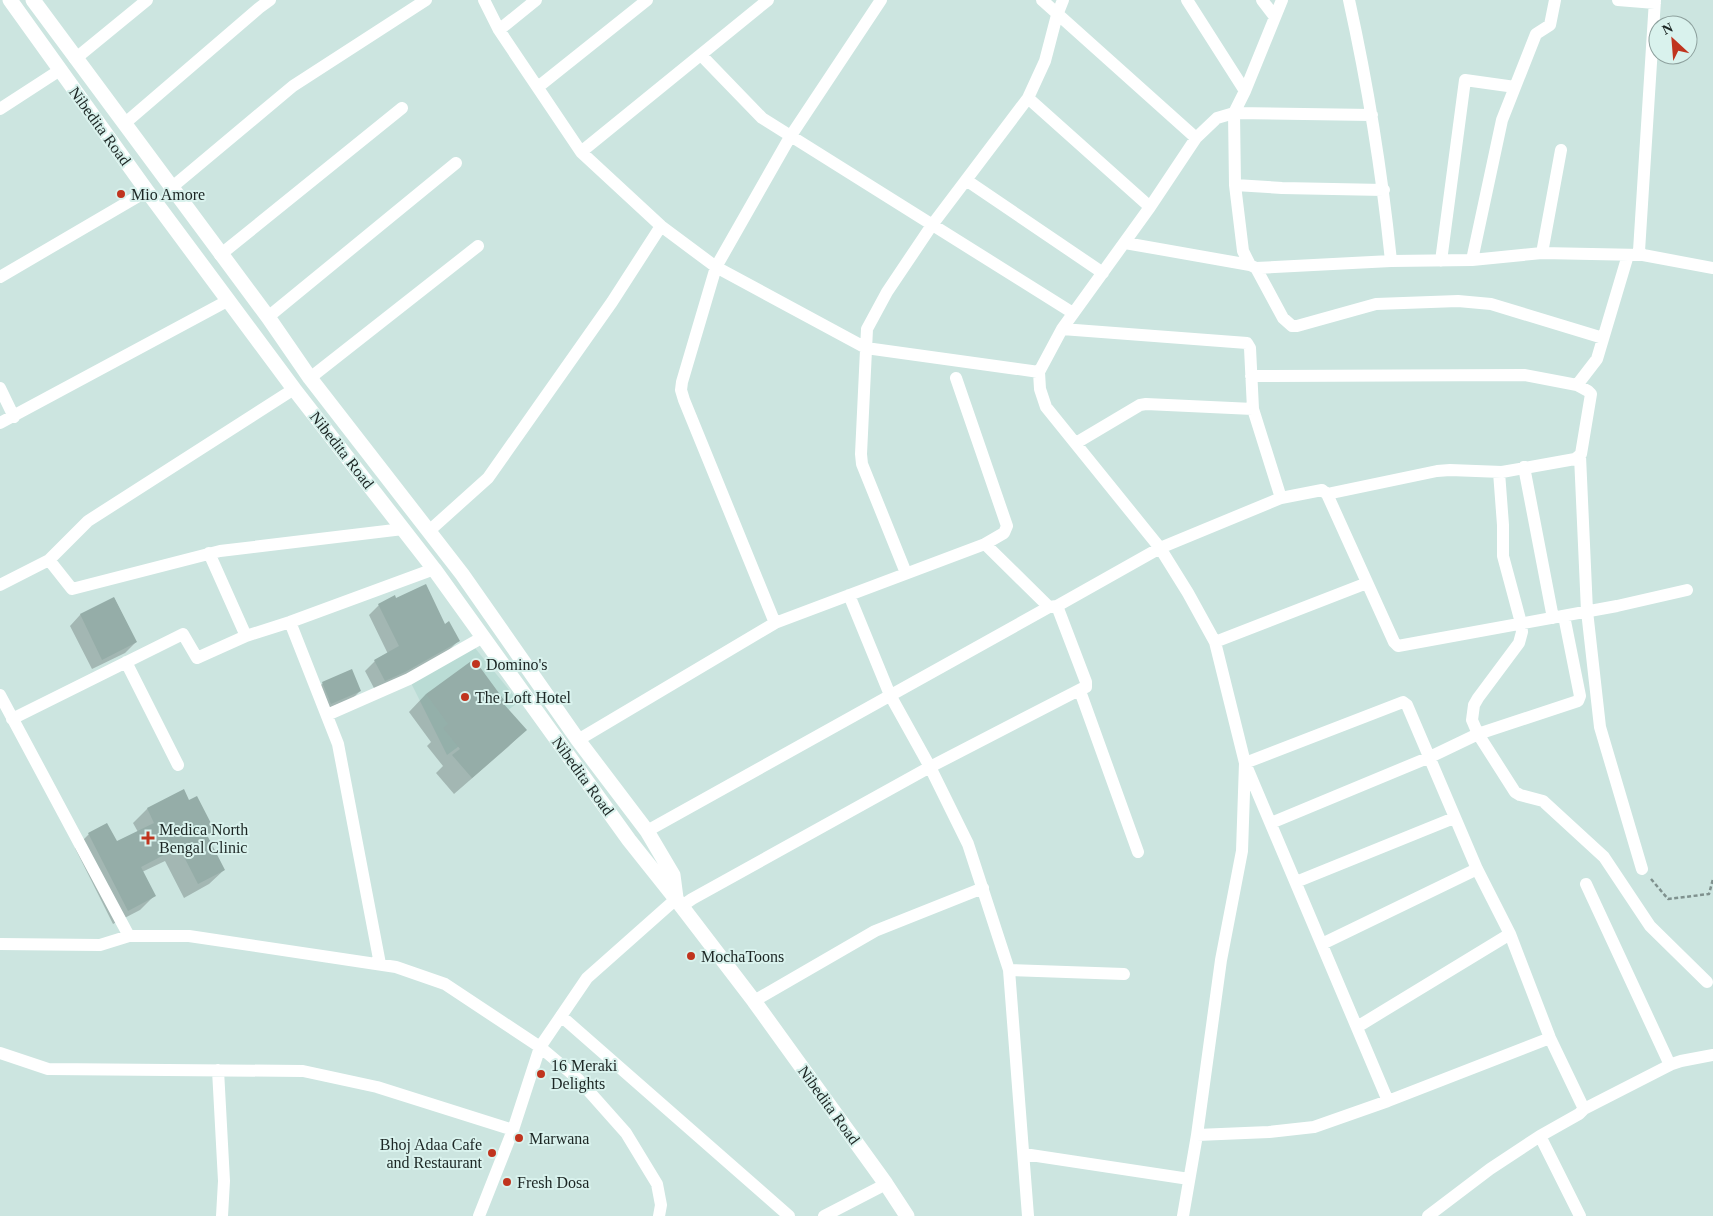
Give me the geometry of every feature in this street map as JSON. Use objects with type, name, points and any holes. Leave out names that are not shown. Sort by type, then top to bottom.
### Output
[{"type":"street","name":"Nibedita Road","points":[[10,0],[147,191],[294,389],[434,569],[629,840],[754,1001],[907,1216]]},
{"type":"street","name":"Nibedita Road","points":[[33,0],[268,317],[310,378],[462,574],[578,740],[647,831],[673,875],[679,903]]},
{"type":"street","points":[[0,108],[75,59],[146,0]]},
{"type":"street","points":[[108,136],[270,0]]},
{"type":"street","points":[[171,188],[294,86],[426,0]]},
{"type":"street","points":[[484,0],[499,30],[581,152],[661,226],[716,267],[866,348],[1039,372]]},
{"type":"street","points":[[499,30],[536,0]]},
{"type":"street","points":[[538,87],[647,0]]},
{"type":"street","points":[[581,152],[768,0]]},
{"type":"street","points":[[775,623],[684,400],[681,390],[682,382],[716,267],[790,137],[881,0]]},
{"type":"street","points":[[1042,0],[1196,138]]},
{"type":"street","points":[[906,573],[862,464],[867,329],[887,292],[932,225],[1028,98],[1046,61],[1057,15],[1063,0]]},
{"type":"street","points":[[1186,0],[1245,90]]},
{"type":"street","points":[[1262,0],[1275,17]]},
{"type":"street","points":[[1282,0],[1234,112],[1235,185],[1243,251],[1283,318],[1292,326],[1297,326],[1376,304],[1458,301],[1491,304],[1604,338]]},
{"type":"street","points":[[1349,0],[1372,115],[1384,190],[1391,260]]},
{"type":"street","points":[[1472,260],[1502,120],[1536,34],[1550,25],[1555,0]]},
{"type":"street","points":[[1577,384],[1597,359],[1635,255],[1639,252],[1655,2],[1618,0]]},
{"type":"street","points":[[701,55],[762,118],[1073,313]]},
{"type":"street","points":[[1441,261],[1465,80],[1515,87]]},
{"type":"street","points":[[1028,98],[1150,207]]},
{"type":"street","points":[[220,254],[402,108]]},
{"type":"street","points":[[1372,115],[1234,112],[1217,118],[1196,138],[1125,243],[1073,313],[1062,329],[1039,372],[1040,389],[1046,407],[1160,548],[1215,642],[1245,763],[1388,1101]]},
{"type":"street","points":[[1542,253],[1561,150]]},
{"type":"street","points":[[268,317],[456,163]]},
{"type":"street","points":[[966,180],[1103,273]]},
{"type":"street","points":[[1235,185],[1384,190]]},
{"type":"street","points":[[0,277],[147,191]]},
{"type":"street","points":[[429,531],[488,478],[612,302],[661,226]]},
{"type":"street","points":[[1125,243],[1253,267],[1391,260],[1472,260],[1542,253],[1635,255],[1713,268]]},
{"type":"street","points":[[0,585],[49,560],[88,521],[310,378],[478,246]]},
{"type":"street","points":[[0,423],[229,300]]},
{"type":"street","points":[[1062,329],[1248,343],[1250,348],[1253,409],[1281,498]]},
{"type":"street","points":[[1252,376],[1524,375],[1577,384],[1588,391],[1591,396],[1580,456],[1588,611],[1600,726],[1642,869]]},
{"type":"street","points":[[578,740],[775,623],[985,544],[1004,533],[1007,526],[956,378]]},
{"type":"street","points":[[0,388],[14,416]]},
{"type":"street","points":[[1076,443],[1140,405],[1253,409]]},
{"type":"street","points":[[1327,494],[1437,471],[1499,472],[1580,456]]},
{"type":"street","points":[[1272,823],[1430,757],[1478,734],[1575,702],[1579,699],[1558,617],[1524,467]]},
{"type":"street","points":[[1499,472],[1503,556],[1522,623],[1522,632],[1519,644],[1474,705],[1472,720],[1478,734],[1518,794],[1543,801],[1604,857],[1650,926],[1707,982]]},
{"type":"street","points":[[647,831],[890,695],[1160,548],[1281,498],[1319,490],[1327,494],[1394,642],[1398,646],[1558,617],[1687,590]]},
{"type":"street","points":[[49,560],[72,589],[209,553],[404,529]]},
{"type":"street","points":[[479,1216],[513,1130],[540,1047],[587,978],[679,903],[692,899],[930,767],[1086,687],[1086,682],[1053,606],[985,544]]},
{"type":"street","points":[[209,553],[246,636]]},
{"type":"street","points":[[12,719],[183,634],[197,658],[246,636],[290,622],[434,569]]},
{"type":"street","points":[[1215,642],[1367,583]]},
{"type":"street","points":[[849,595],[890,695],[930,767],[968,844],[1008,970],[1028,1216]]},
{"type":"street","points":[[290,622],[340,752],[380,964]]},
{"type":"street","points":[[327,715],[409,679],[483,637]]},
{"type":"street","points":[[126,662],[178,765]]},
{"type":"street","points":[[1080,691],[1138,852]]},
{"type":"street","points":[[0,695],[129,936]]},
{"type":"street","points":[[1245,763],[1403,702],[1407,705],[1454,818],[1510,934],[1550,1038],[1584,1109]]},
{"type":"street","points":[[1183,1216],[1197,1135],[1221,960],[1242,850],[1245,763]]},
{"type":"street","points":[[1296,882],[1454,818]]},
{"type":"street","points":[[1322,944],[1477,869]]},
{"type":"street","points":[[1586,884],[1670,1065]]},
{"type":"street","points":[[754,1001],[875,930],[983,888]]},
{"type":"street","points":[[1357,1027],[1510,934]]},
{"type":"street","points":[[0,944],[100,945],[129,936],[189,936],[396,967],[444,984],[540,1047],[578,1079],[626,1133],[657,1184],[660,1205],[659,1216]]},
{"type":"street","points":[[1008,970],[1124,974]]},
{"type":"street","points":[[561,1016],[789,1216]]},
{"type":"street","points":[[1197,1135],[1308,1129],[1388,1101],[1550,1038]]},
{"type":"street","points":[[0,1053],[48,1069],[303,1071],[377,1087],[513,1130]]},
{"type":"street","points":[[1428,1216],[1490,1169],[1540,1136],[1580,1114],[1584,1109],[1670,1065],[1713,1055]]},
{"type":"street","points":[[218,1070],[224,1181],[222,1216]]},
{"type":"street","points":[[1540,1136],[1580,1216]]},
{"type":"street","points":[[1024,1154],[1189,1179]]},
{"type":"street","points":[[824,1216],[886,1184]]},
{"type":"path","points":[[1642,869],[1668,899],[1709,894],[1713,879]]},
{"type":"shaded area","points":[[475,648],[519,702],[447,755],[411,683]]},
{"type":"building","points":[[426,584],[445,624],[449,621],[460,641],[385,681],[374,660],[399,646],[378,604],[395,595],[396,598]]},
{"type":"building","points":[[114,597],[137,642],[102,660],[80,614]]},
{"type":"building","points":[[474,659],[504,700],[502,702],[527,730],[472,778],[452,755],[460,749],[443,728],[448,724],[426,694]]},
{"type":"building","points":[[352,669],[361,691],[331,704],[322,682]]},
{"type":"building","points":[[184,789],[189,800],[197,796],[215,831],[207,835],[225,870],[198,884],[179,847],[141,867],[156,896],[128,911],[88,833],[107,823],[117,841],[154,823],[147,808]]},
{"type":"place","name":"Mio Amore","points":[[121,194]]},
{"type":"place","name":"Domino's","points":[[476,664]]},
{"type":"place","name":"The Loft Hotel","points":[[465,697]]},
{"type":"place","name":"Medica North Bengal Clinic","points":[[148,838]]},
{"type":"place","name":"MochaToons","points":[[691,956]]},
{"type":"place","name":"16 Meraki Delights","points":[[541,1074]]},
{"type":"place","name":"Marwana","points":[[519,1138]]},
{"type":"place","name":"Bhoj Adaa Cafe and Restaurant","points":[[492,1153]]},
{"type":"place","name":"Fresh Dosa","points":[[507,1182]]}]
